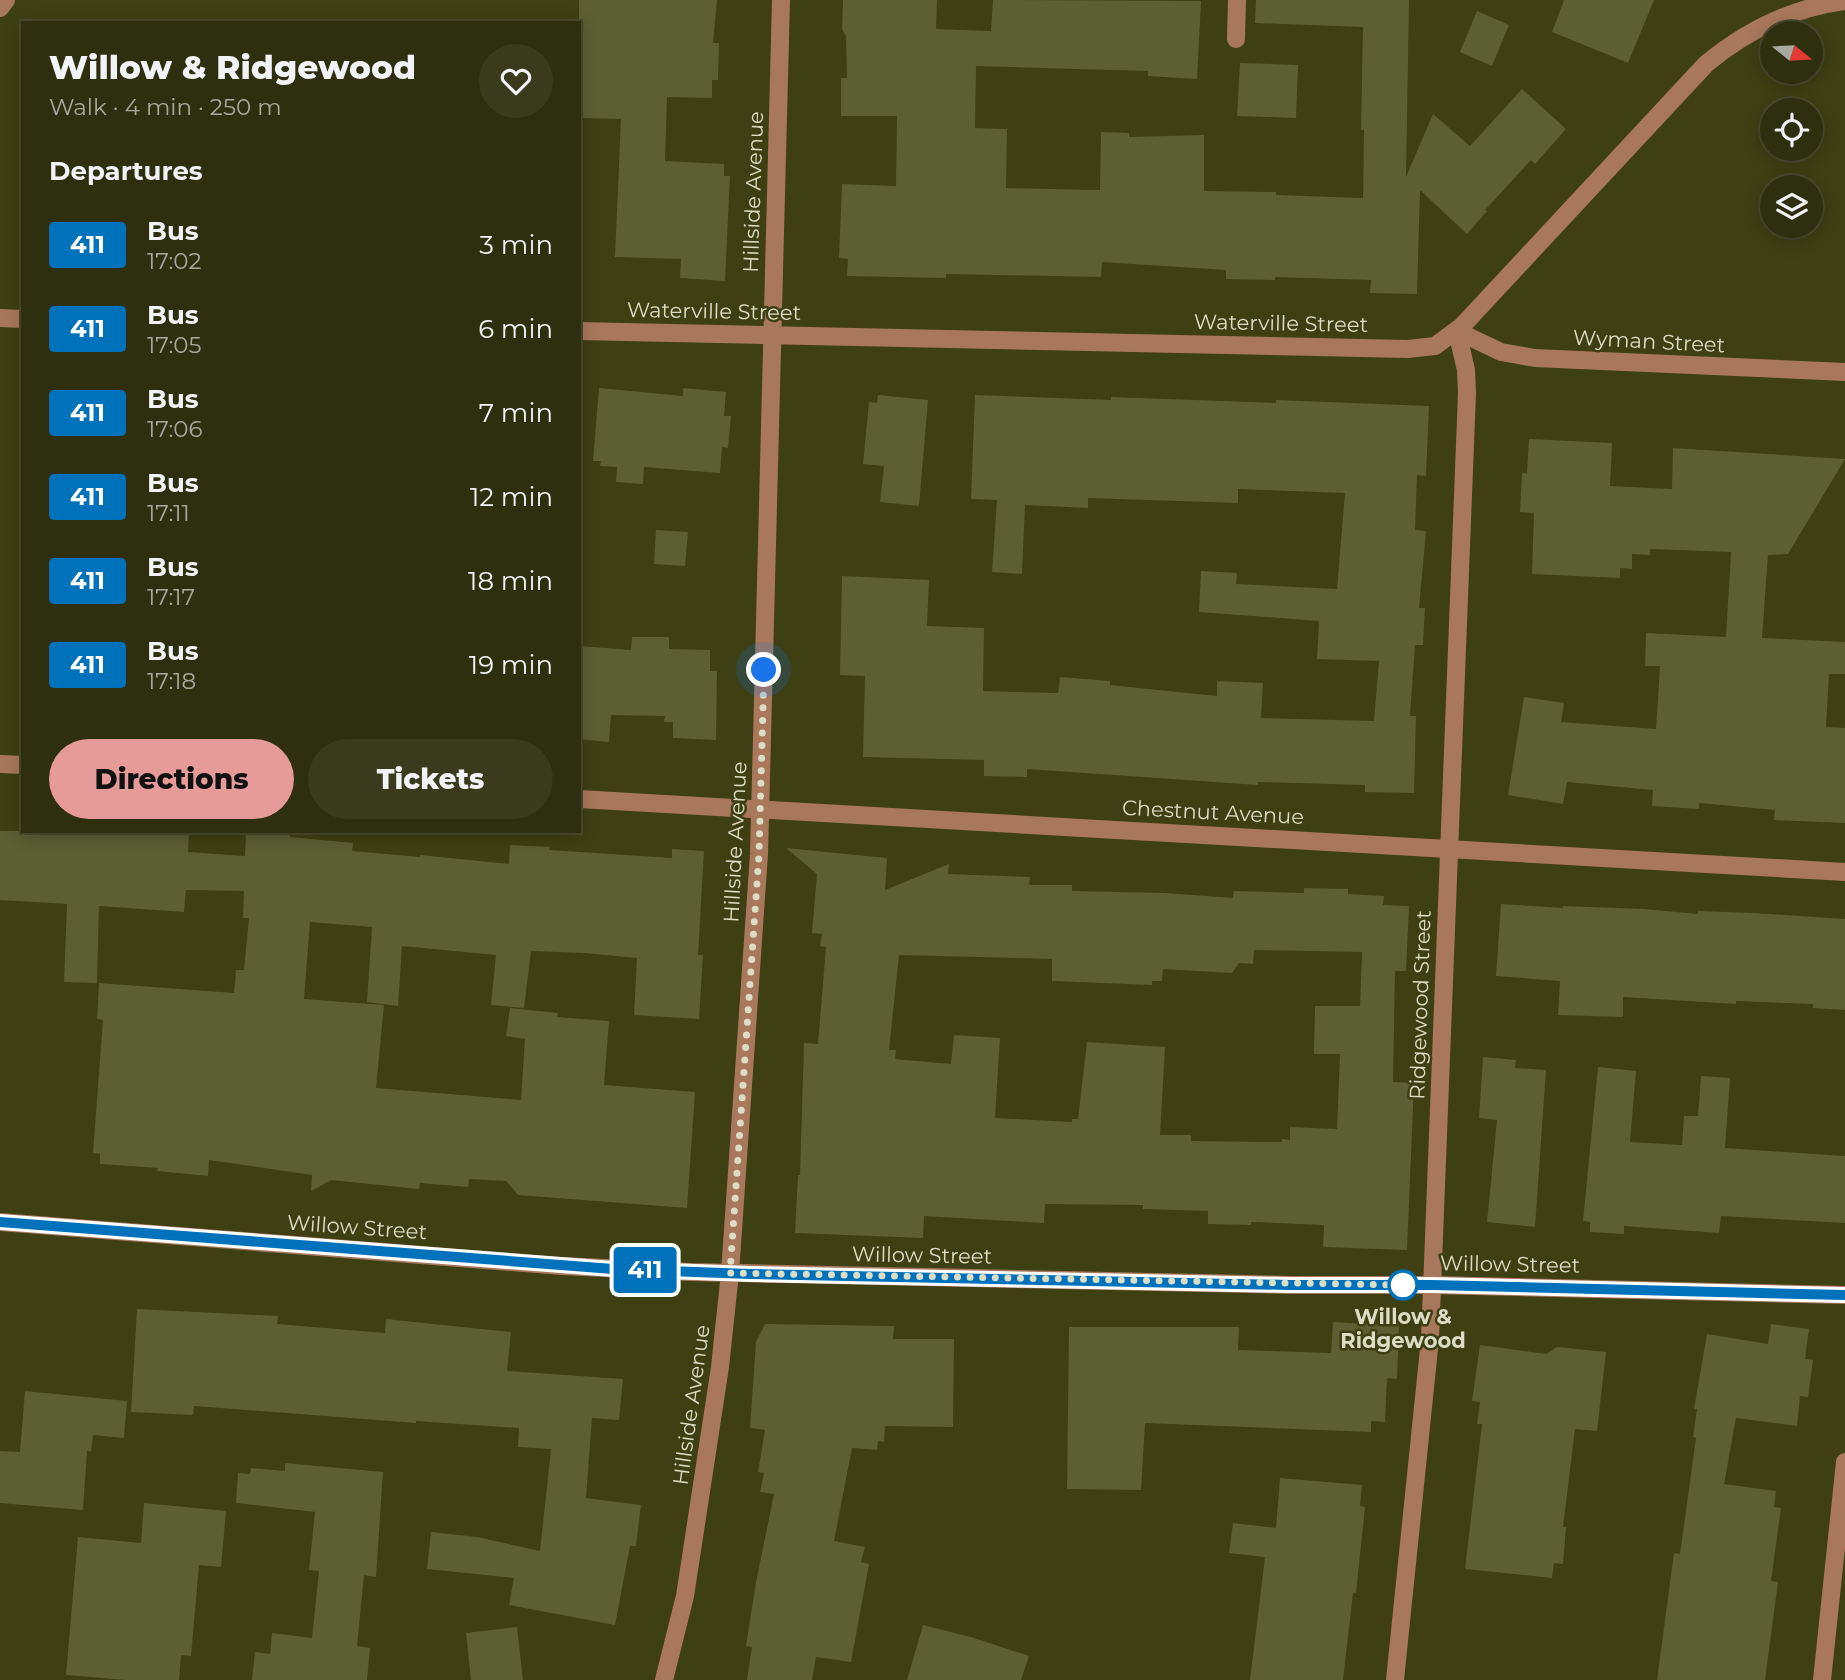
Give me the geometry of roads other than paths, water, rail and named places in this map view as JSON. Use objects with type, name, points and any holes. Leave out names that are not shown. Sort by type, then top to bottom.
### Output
[{"type":"street","points":[[0,8],[6,0]]},
{"type":"street","name":"Hillside Avenue","points":[[664,1680],[685,1596],[720,1367],[730,1273],[760,809],[781,0]]},
{"type":"street","points":[[1236,39],[1237,0]]},
{"type":"street","name":"Waterville Street","points":[[581,331],[1408,349],[1435,346],[1457,331],[1706,64],[1747,34],[1770,22],[1813,6],[1845,1]]},
{"type":"street","points":[[0,318],[21,319]]},
{"type":"street","name":"Wyman Street","points":[[1457,331],[1501,352],[1535,358],[1845,372]]},
{"type":"street","name":"Ridgewood Street","points":[[1395,1680],[1427,1373],[1432,1285],[1467,393],[1457,331]]},
{"type":"street","points":[[0,764],[21,765]]},
{"type":"street","name":"Chestnut Avenue","points":[[581,799],[1845,872]]},
{"type":"street","name":"Willow Street","points":[[0,1222],[562,1266],[730,1273],[1432,1285],[1845,1296]]},
{"type":"street","points":[[1822,1680],[1845,1462]]},
{"type":"place","name":"Willow & Ridgewood","points":[[1403,1285]]}]
